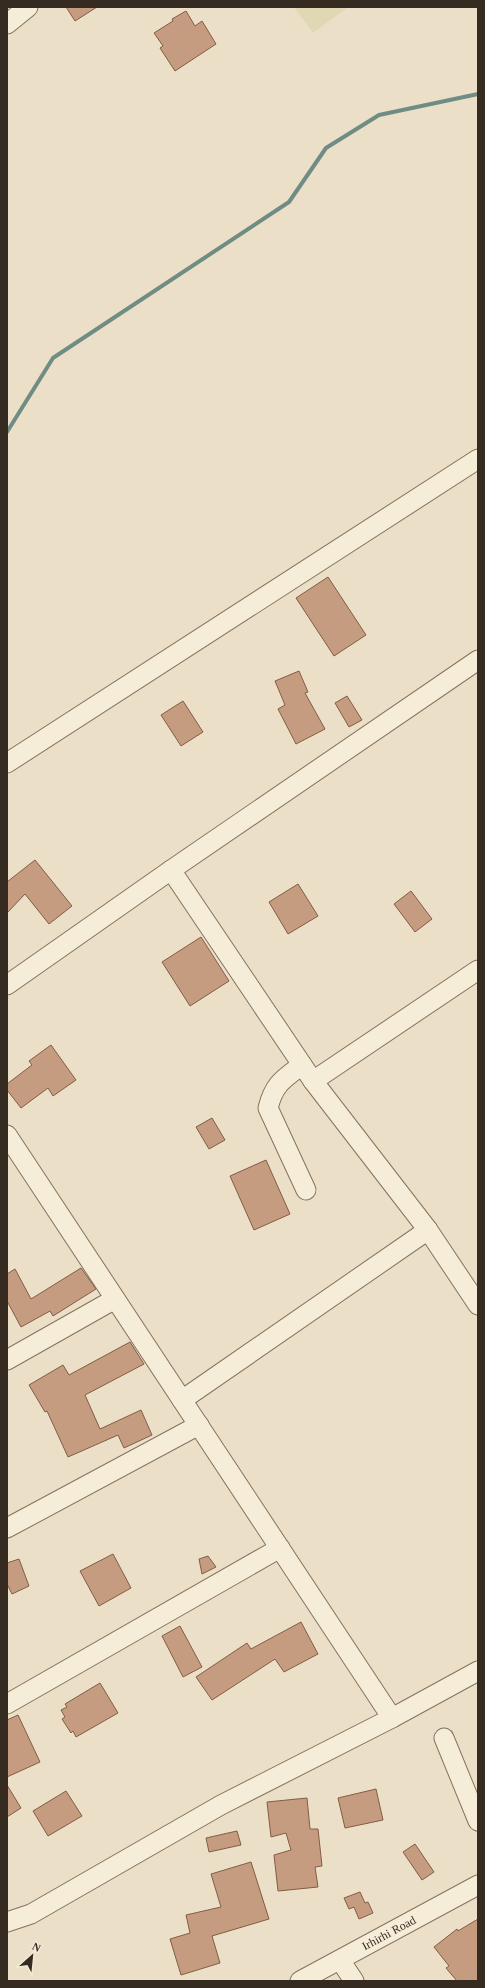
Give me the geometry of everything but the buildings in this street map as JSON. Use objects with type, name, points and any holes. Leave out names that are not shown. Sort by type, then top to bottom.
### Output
[{"type":"street","points":[[7,24],[28,7]]},
{"type":"street","points":[[7,763],[478,459]]},
{"type":"street","points":[[7,985],[171,870],[478,660]]},
{"type":"street","points":[[171,870],[313,1081],[428,1230],[478,1305]]},
{"type":"street","points":[[313,1081],[478,970]]},
{"type":"street","points":[[302,1065],[280,1081],[275,1087],[268,1108],[306,1190]]},
{"type":"street","points":[[7,1135],[392,1718]]},
{"type":"street","points":[[182,1400],[428,1230]]},
{"type":"street","points":[[7,1360],[115,1299]]},
{"type":"street","points":[[7,1528],[199,1425]]},
{"type":"street","points":[[7,1704],[280,1548]]},
{"type":"street","points":[[7,1922],[31,1914],[221,1805],[392,1718],[478,1671]]},
{"type":"street","points":[[444,1738],[478,1821]]},
{"type":"street","name":"Irhirhi Road","points":[[300,1981],[478,1885]]},
{"type":"street","points":[[340,1960],[354,1981]]},
{"type":"shaded area","points":[[294,7],[348,7],[313,33]]},
{"type":"waterway","points":[[7,432],[53,358],[289,202],[326,148],[379,115],[478,94]]}]
